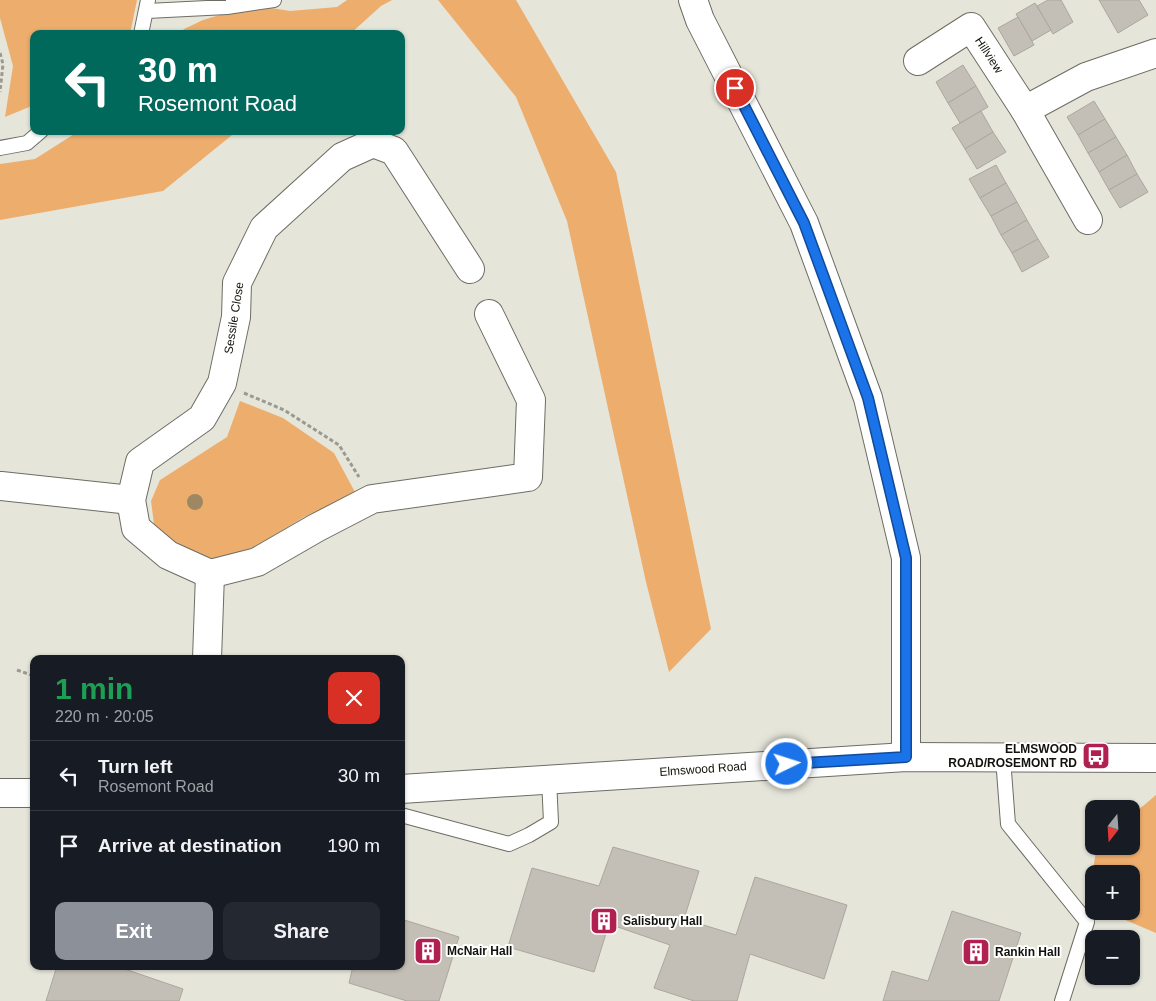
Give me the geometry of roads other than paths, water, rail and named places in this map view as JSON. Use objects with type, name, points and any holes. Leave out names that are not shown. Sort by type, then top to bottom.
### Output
[{"type":"street","points":[[693,0],[700,20],[804,223],[868,398],[906,558],[906,757]]},
{"type":"street","name":"Hillview","points":[[918,61],[971,27],[1025,110],[1088,220]]},
{"type":"street","points":[[1025,110],[1086,77],[1156,53]]},
{"type":"street","name":"Sessile Close","points":[[210,574],[168,555],[136,528],[131,500],[140,462],[202,418],[222,383],[236,317],[237,283],[264,228],[342,157],[373,143],[394,151],[470,269]]},
{"type":"street","points":[[208,655],[210,574],[257,562],[372,499],[528,477],[531,400],[489,314]]},
{"type":"street","points":[[1,486],[131,500]]},
{"type":"street","name":"Elmswood Road","points":[[405,789],[906,757],[1156,758]]},
{"type":"street","points":[[0,793],[30,792]]},
{"type":"lane","points":[[142,30],[148,5],[227,7],[274,0]]},
{"type":"lane","points":[[0,148],[27,143],[36,135]]},
{"type":"lane","points":[[1003,758],[1008,824],[1087,922],[1062,1001]]},
{"type":"lane","points":[[405,815],[509,844],[529,835],[550,822],[549,779]]},
{"type":"place","name":"ELMSWOOD ROAD/ROSEMONT RD","points":[[1096,756]]},
{"type":"place","name":"Salisbury Hall","points":[[604,921]]},
{"type":"place","name":"McNair Hall","points":[[428,951]]},
{"type":"place","name":"Rankin Hall","points":[[976,952]]}]
